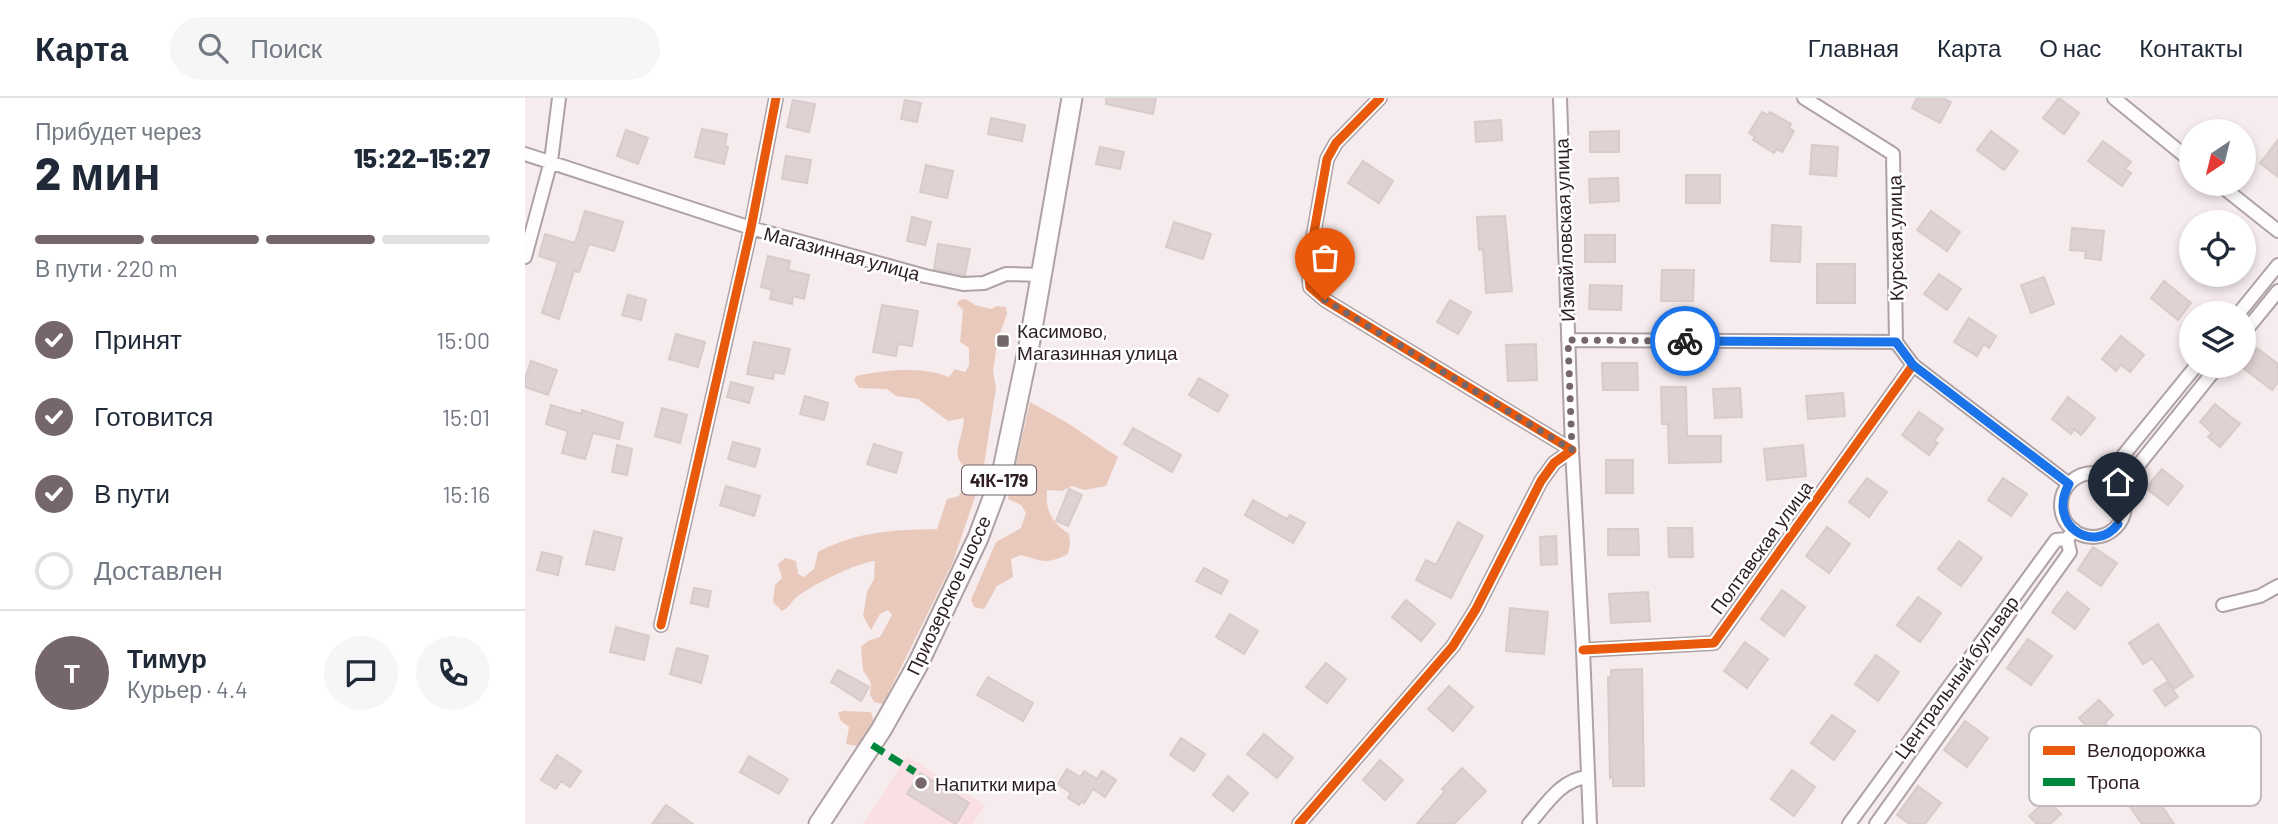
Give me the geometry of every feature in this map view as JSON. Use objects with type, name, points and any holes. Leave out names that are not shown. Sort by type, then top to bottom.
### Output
[{"type":"main road","name":"Приозерское шоссе","points":[[819,824],[876,738],[932,637],[978,538],[1002,474],[1042,275],[1072,98]]},
{"type":"street","points":[[525,257],[551,161],[559,98]]},
{"type":"street","points":[[661,625],[751,228],[776,98]]},
{"type":"street","points":[[1299,824],[1453,646],[1476,609],[1541,481],[1554,463],[1572,450],[1325,300],[1310,287],[1308,267],[1327,159],[1336,143],[1380,98]]},
{"type":"street","name":"Измайловская улица","points":[[1560,98],[1572,450],[1590,824]]},
{"type":"street","name":"Курская улица","points":[[1804,98],[1893,154],[1896,342]]},
{"type":"street","points":[[2114,98],[2179,151]]},
{"type":"street","name":"Магазинная улица","points":[[525,153],[751,228],[963,284],[984,283],[1006,274],[1042,275]]},
{"type":"street","points":[[2235,196],[2278,231]]},
{"type":"street","points":[[2249,301],[2278,265]]},
{"type":"street","points":[[2256,318],[2278,291]]},
{"type":"street","points":[[1568,340],[1896,342],[1913,365],[2069,484]]},
{"type":"street","name":"Полтавская улица","points":[[1583,650],[1713,643],[1913,365]]},
{"type":"street","points":[[2186,378],[2113,468],[2115,477],[2122,490],[2125,504],[2122,518],[2114,530],[2101,536],[2070,534],[2061,508],[2063,495],[2069,484],[2078,476],[2090,473],[2115,477],[2128,478],[2208,378]]},
{"type":"street","name":"Центральный бульвар","points":[[1849,824],[2056,540],[2070,534],[2070,552],[1876,824]]},
{"type":"street","points":[[2223,605],[2260,596],[2278,586]]},
{"type":"street","points":[[1529,824],[1560,788],[1573,778],[1587,777]]},
{"type":"shaded area","points":[[966,299],[975,305],[991,309],[997,306],[1006,307],[1007,314],[998,338],[993,371],[996,388],[983,471],[978,474],[967,469],[958,457],[964,418],[948,421],[918,399],[896,396],[887,389],[859,388],[854,380],[856,376],[891,371],[926,371],[949,377],[955,369],[965,372],[969,366],[969,348],[960,342],[963,310],[957,304],[959,300]]},
{"type":"shaded area","points":[[1030,402],[1066,422],[1118,457],[1106,486],[1084,490],[1072,486],[1062,491],[1047,490],[1047,504],[1051,515],[1069,534],[1068,554],[1049,561],[1021,555],[1011,559],[1013,577],[997,586],[984,609],[974,607],[971,600],[996,542],[1021,528],[1026,513],[1021,505],[1008,499]]},
{"type":"shaded area","points":[[966,480],[980,482],[953,562],[883,704],[874,702],[870,695],[871,683],[863,670],[861,647],[880,637],[892,615],[888,610],[880,614],[871,630],[863,616],[867,592],[874,579],[875,561],[824,580],[798,596],[782,611],[773,602],[775,585],[782,578],[778,564],[785,558],[796,561],[798,574],[804,577],[814,569],[818,552],[833,545],[891,531],[937,529],[947,499],[959,496]]},
{"type":"shaded area","points":[[871,712],[874,722],[858,746],[846,744],[849,727],[841,721],[838,713]]},
{"type":"shaded area","points":[[907,756],[985,805],[973,824],[863,824]]},
{"type":"building","points":[[1106,98],[1156,98],[1153,114],[1106,104]]},
{"type":"building","points":[[1917,98],[1943,98],[1951,102],[1940,123],[1912,108]]},
{"type":"building","points":[[2059,98],[2079,113],[2064,134],[2043,118]]},
{"type":"building","points":[[793,100],[815,104],[809,132],[787,127]]},
{"type":"building","points":[[905,100],[921,103],[917,122],[901,119]]},
{"type":"building","points":[[1762,112],[1768,115],[1770,112],[1791,124],[1789,128],[1794,131],[1782,152],[1777,149],[1774,153],[1753,140],[1755,137],[1749,133]]},
{"type":"building","points":[[991,118],[1025,125],[1022,141],[988,134]]},
{"type":"building","points":[[1501,120],[1502,140],[1476,142],[1475,122]]},
{"type":"building","points":[[702,129],[727,134],[725,146],[728,147],[724,164],[695,157]]},
{"type":"building","points":[[626,130],[648,138],[638,164],[617,156]]},
{"type":"building","points":[[1619,131],[1619,152],[1590,152],[1590,132]]},
{"type":"building","points":[[1991,131],[2018,151],[2004,170],[1977,150]]},
{"type":"building","points":[[2278,140],[2278,177],[2260,163]]},
{"type":"building","points":[[2103,141],[2131,162],[2125,169],[2131,173],[2122,186],[2088,161]]},
{"type":"building","points":[[1812,145],[1838,147],[1836,176],[1810,174]]},
{"type":"building","points":[[1100,147],[1124,152],[1120,169],[1096,164]]},
{"type":"building","points":[[786,156],[811,160],[807,183],[782,179]]},
{"type":"building","points":[[1363,161],[1393,181],[1379,203],[1348,183]]},
{"type":"building","points":[[926,165],[953,171],[947,198],[920,192]]},
{"type":"building","points":[[1686,175],[1720,175],[1720,203],[1686,203]]},
{"type":"building","points":[[1618,178],[1619,201],[1590,203],[1589,179]]},
{"type":"building","points":[[585,211],[623,222],[614,251],[589,244],[579,272],[574,271],[559,319],[542,313],[558,262],[539,256],[545,234],[575,243]]},
{"type":"building","points":[[1931,211],[1960,232],[1947,251],[1917,230]]},
{"type":"building","points":[[1505,216],[1512,291],[1486,293],[1483,249],[1479,250],[1477,217]]},
{"type":"building","points":[[912,217],[931,222],[925,245],[907,241]]},
{"type":"building","points":[[1174,222],[1211,234],[1203,259],[1166,247]]},
{"type":"building","points":[[1772,225],[1801,227],[1800,262],[1771,261]]},
{"type":"building","points":[[2072,228],[2104,231],[2101,260],[2085,258],[2086,251],[2070,250]]},
{"type":"building","points":[[1585,235],[1615,235],[1615,262],[1585,262]]},
{"type":"building","points":[[938,244],[970,249],[965,275],[934,269]]},
{"type":"building","points":[[768,256],[790,261],[788,270],[809,275],[804,299],[793,296],[792,304],[770,299],[772,290],[761,287]]},
{"type":"building","points":[[1817,264],[1855,264],[1855,303],[1817,303]]},
{"type":"building","points":[[1662,270],[1694,270],[1693,301],[1661,301]]},
{"type":"building","points":[[1939,274],[1961,289],[1947,310],[1924,294]]},
{"type":"building","points":[[2044,277],[2054,304],[2031,313],[2021,285]]},
{"type":"building","points":[[2164,281],[2189,301],[2179,301],[2178,320],[2151,298]]},
{"type":"building","points":[[1590,285],[1622,286],[1621,310],[1589,309]]},
{"type":"building","points":[[628,295],[646,300],[641,320],[622,315]]},
{"type":"building","points":[[1450,300],[1471,312],[1458,334],[1437,322]]},
{"type":"building","points":[[882,305],[918,311],[912,346],[898,344],[896,356],[873,352]]},
{"type":"building","points":[[1969,318],[1996,336],[1989,348],[1984,344],[1977,356],[1954,342]]},
{"type":"building","points":[[676,334],[705,342],[698,367],[669,359]]},
{"type":"building","points":[[2121,336],[2144,355],[2130,372],[2121,365],[2116,371],[2102,359]]},
{"type":"building","points":[[754,342],[790,349],[784,374],[774,372],[773,379],[747,374]]},
{"type":"building","points":[[1536,344],[1537,380],[1508,381],[1506,345]]},
{"type":"building","points":[[2256,349],[2278,364],[2278,382],[2272,390],[2256,378]]},
{"type":"building","points":[[531,361],[557,370],[548,395],[525,387]]},
{"type":"building","points":[[1602,363],[1637,363],[1638,390],[1603,390]]},
{"type":"building","points":[[1199,378],[1228,395],[1218,412],[1189,395]]},
{"type":"building","points":[[731,382],[753,388],[749,403],[727,397]]},
{"type":"building","points":[[1661,387],[1686,387],[1687,436],[1721,436],[1721,462],[1669,463],[1668,424],[1662,424]]},
{"type":"building","points":[[1740,388],[1742,417],[1715,418],[1713,389]]},
{"type":"building","points":[[1843,393],[1845,416],[1808,419],[1806,396]]},
{"type":"building","points":[[805,396],[828,403],[824,420],[800,414]]},
{"type":"building","points":[[2068,397],[2095,418],[2081,435],[2074,429],[2071,434],[2052,419]]},
{"type":"building","points":[[2215,404],[2240,424],[2220,447],[2208,437],[2212,433],[2200,422]]},
{"type":"building","points":[[551,405],[581,414],[582,410],[623,423],[619,439],[593,433],[585,459],[562,453],[568,431],[546,424]]},
{"type":"building","points":[[662,408],[687,415],[680,443],[655,436]]},
{"type":"building","points":[[1919,412],[1943,429],[1934,441],[1938,443],[1929,455],[1902,435]]},
{"type":"building","points":[[1133,428],[1181,455],[1172,472],[1124,444]]},
{"type":"building","points":[[733,442],[760,449],[755,467],[728,459]]},
{"type":"building","points":[[874,444],[902,453],[896,473],[867,464]]},
{"type":"building","points":[[617,445],[632,449],[627,475],[612,472]]},
{"type":"building","points":[[1803,445],[1806,476],[1767,480],[1764,449]]},
{"type":"building","points":[[1606,460],[1633,460],[1633,493],[1606,493]]},
{"type":"building","points":[[2162,469],[2183,486],[2168,505],[2146,488]]},
{"type":"building","points":[[1867,478],[1887,492],[1869,517],[1849,502]]},
{"type":"building","points":[[2003,478],[2027,494],[2011,516],[1988,500]]},
{"type":"building","points":[[726,486],[760,496],[754,516],[720,505]]},
{"type":"building","points":[[1069,489],[1082,495],[1068,526],[1056,521]]},
{"type":"building","points":[[1253,500],[1287,519],[1290,515],[1305,523],[1293,543],[1245,515]]},
{"type":"building","points":[[1458,522],[1483,536],[1451,598],[1416,580],[1426,560],[1436,565]]},
{"type":"building","points":[[1827,527],[1850,544],[1829,573],[1806,556]]},
{"type":"building","points":[[1668,528],[1692,528],[1693,557],[1669,557]]},
{"type":"building","points":[[1608,529],[1638,529],[1639,555],[1608,555]]},
{"type":"building","points":[[594,531],[622,538],[614,570],[586,564]]},
{"type":"building","points":[[1556,536],[1557,564],[1541,565],[1540,537]]},
{"type":"building","points":[[1959,541],[1982,558],[1961,586],[1938,569]]},
{"type":"building","points":[[2093,547],[2117,563],[2101,586],[2078,570]]},
{"type":"building","points":[[542,552],[562,557],[558,575],[537,570]]},
{"type":"building","points":[[1204,568],[1228,581],[1221,594],[1196,581]]},
{"type":"building","points":[[694,588],[711,591],[708,607],[691,603]]},
{"type":"building","points":[[1782,590],[1805,607],[1784,636],[1761,619]]},
{"type":"building","points":[[1648,592],[1650,621],[1611,623],[1609,594]]},
{"type":"building","points":[[2067,592],[2089,609],[2075,629],[2052,612]]},
{"type":"building","points":[[1918,597],[1941,613],[1920,642],[1897,625]]},
{"type":"building","points":[[1406,600],[1435,624],[1421,641],[1392,617]]},
{"type":"building","points":[[1510,608],[1548,612],[1544,654],[1506,651]]},
{"type":"building","points":[[1230,614],[1258,631],[1244,654],[1216,637]]},
{"type":"building","points":[[2158,624],[2193,676],[2174,689],[2152,658],[2143,664],[2129,643]]},
{"type":"building","points":[[616,627],[649,636],[644,660],[610,652]]},
{"type":"building","points":[[2028,639],[2052,656],[2031,685],[2007,668]]},
{"type":"building","points":[[1745,642],[1768,659],[1747,688],[1724,671]]},
{"type":"building","points":[[677,648],[708,656],[701,683],[670,674]]},
{"type":"building","points":[[1876,655],[1899,672],[1878,701],[1855,684]]},
{"type":"building","points":[[1326,663],[1346,679],[1327,703],[1306,687]]},
{"type":"building","points":[[1642,669],[1644,786],[1613,786],[1613,777],[1610,778],[1608,677],[1611,677],[1611,670]]},
{"type":"building","points":[[838,670],[869,687],[861,701],[831,682]]},
{"type":"building","points":[[988,677],[1033,703],[1023,721],[977,695]]},
{"type":"building","points":[[2167,682],[2178,697],[2165,706],[2154,690]]},
{"type":"building","points":[[1449,686],[1473,707],[1453,731],[1428,709]]},
{"type":"building","points":[[2099,700],[2113,715],[2105,723],[2107,726],[2086,726],[2079,718]]},
{"type":"building","points":[[1832,715],[1855,731],[1834,760],[1811,743]]},
{"type":"building","points":[[1965,721],[1988,738],[1967,767],[1944,750]]},
{"type":"building","points":[[1264,734],[1293,758],[1277,778],[1247,754]]},
{"type":"building","points":[[1181,738],[1205,754],[1194,771],[1170,755]]},
{"type":"building","points":[[557,755],[581,771],[570,787],[561,781],[556,789],[541,780]]},
{"type":"building","points":[[749,756],[788,779],[779,794],[740,772]]},
{"type":"building","points":[[1380,760],[1403,780],[1385,800],[1363,780]]},
{"type":"building","points":[[1462,768],[1486,791],[1454,824],[1417,824],[1445,791],[1442,789]]},
{"type":"building","points":[[1067,769],[1080,777],[1084,771],[1097,779],[1102,771],[1116,780],[1105,797],[1093,789],[1084,803],[1082,801],[1079,805],[1068,798],[1071,793],[1058,784]]},
{"type":"building","points":[[1792,770],[1815,787],[1794,816],[1771,799]]},
{"type":"building","points":[[920,773],[969,803],[956,824],[907,794]]},
{"type":"building","points":[[1228,776],[1248,793],[1233,811],[1213,795]]},
{"type":"building","points":[[1918,786],[1941,803],[1925,824],[1910,824],[1897,815]]},
{"type":"building","points":[[666,805],[693,824],[652,824]]},
{"type":"building","points":[[2040,806],[2053,806],[2061,814],[2050,824],[2037,824],[2029,816]]},
{"type":"building","points":[[2130,806],[2162,806],[2174,824],[2142,824]]},
{"type":"marked path","points":[[872,745],[915,772]]},
{"type":"cycle path","points":[[661,625],[751,228],[776,98]]},
{"type":"cycle path","points":[[1299,824],[1453,646],[1476,609],[1541,481],[1554,463],[1572,450],[1325,300],[1310,287],[1308,266],[1327,159],[1336,143],[1380,98]]},
{"type":"cycle path","points":[[1583,650],[1714,643],[1913,365]]},
{"type":"way so far","points":[[1325,300],[1572,450],[1568,340],[1685,341]]},
{"type":"place","name":"Касимово, Магазинная улица","points":[[1003,341]]},
{"type":"place","name":"Напитки мира","points":[[921,783]]},
{"type":"route","points":[[1685,341],[1896,342],[1913,365],[2069,484],[2063,495],[2061,508],[2065,520],[2074,530],[2086,536],[2101,536],[2114,530],[2118,524]]}]
